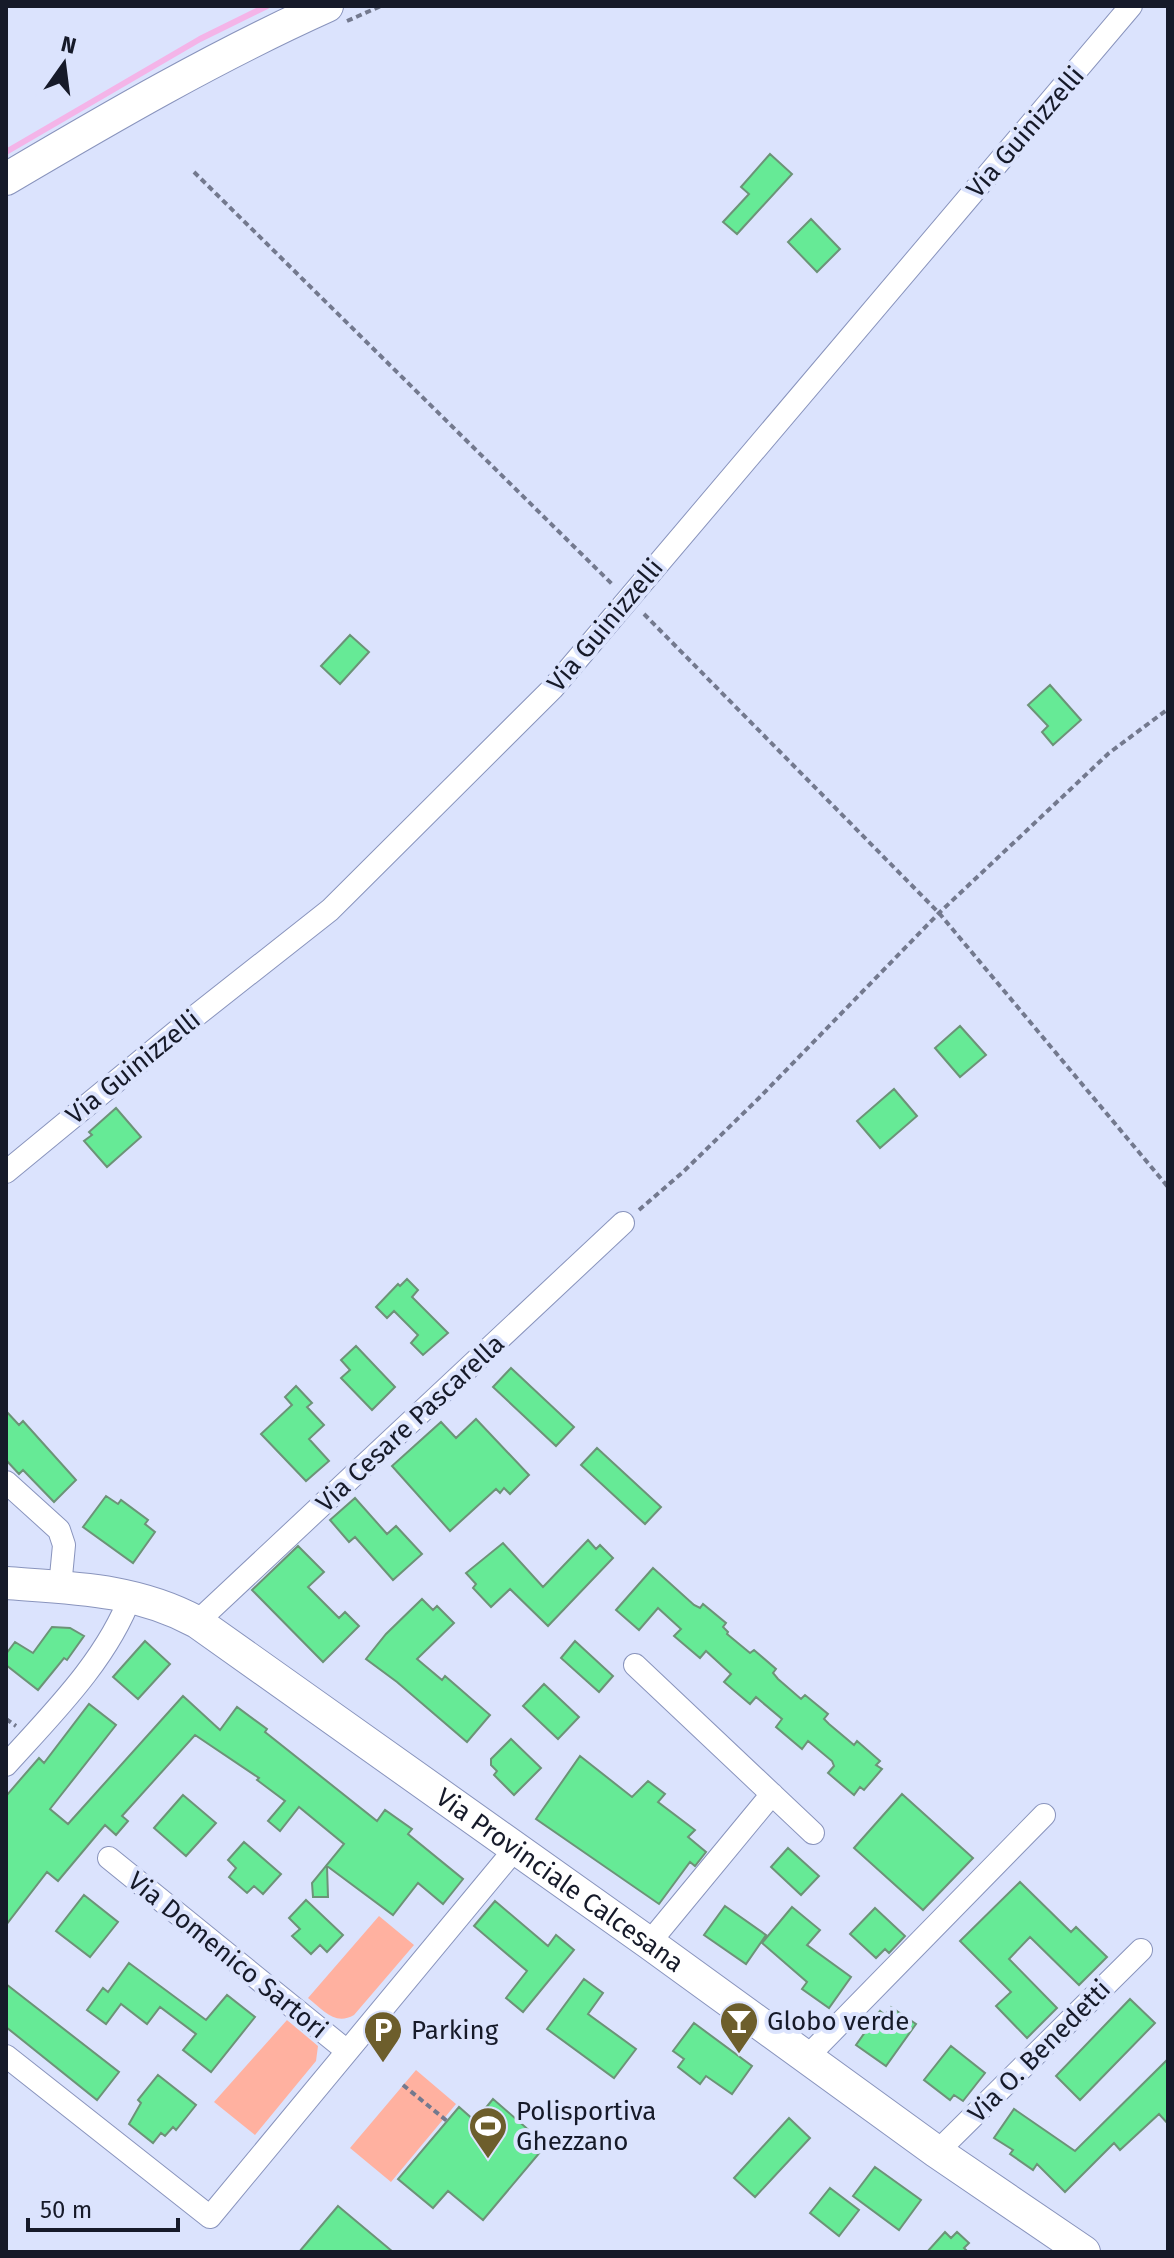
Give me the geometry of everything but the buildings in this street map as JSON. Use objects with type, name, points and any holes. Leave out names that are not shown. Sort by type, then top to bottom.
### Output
[{"type":"main road","points":[[6,179],[133,104],[257,37],[327,6]]},
{"type":"main road","name":"Via Provinciale Calcesana","points":[[6,1583],[131,1595],[168,1607],[197,1622],[937,2152],[1084,2252]]},
{"type":"street","name":"Via Guinizzelli","points":[[6,1172],[330,910],[553,688],[1131,6]]},
{"type":"street","name":"Via Cesare Pascarella","points":[[197,1622],[623,1223]]},
{"type":"street","points":[[6,1482],[59,1530],[64,1545],[60,1587]]},
{"type":"street","points":[[6,1765],[80,1680],[109,1640],[131,1595]]},
{"type":"street","points":[[635,1665],[813,1833]]},
{"type":"street","points":[[649,1943],[772,1794]]},
{"type":"street","points":[[806,2058],[1044,1815]]},
{"type":"street","name":"Via Domenico Sartori","points":[[6,2056],[210,2217],[515,1849]]},
{"type":"street","name":"Via Domenico Sartori","points":[[109,1858],[347,2051]]},
{"type":"street","name":"Via O. Benedetti","points":[[937,2152],[1141,1950]]},
{"type":"path","points":[[194,172],[667,635],[939,913],[1168,1187]]},
{"type":"path","points":[[623,1223],[683,1172],[749,1108],[939,913],[1109,753],[1168,709]]},
{"type":"path","points":[[403,2085],[447,2121]]},
{"type":"shaded area","points":[[379,1916],[414,1945],[354,2015],[335,2018],[308,1998]]},
{"type":"shaded area","points":[[287,2020],[318,2046],[316,2061],[255,2135],[214,2102]]},
{"type":"shaded area","points":[[416,2070],[456,2104],[391,2182],[350,2148]]},
{"type":"waterway","points":[[6,152],[200,39],[267,6]]},
{"type":"place","name":"Globo verde","points":[[739,2055]]},
{"type":"place","name":"Parking","points":[[383,2064]]},
{"type":"place","name":"Polisportiva Ghezzano","points":[[488,2160]]}]
